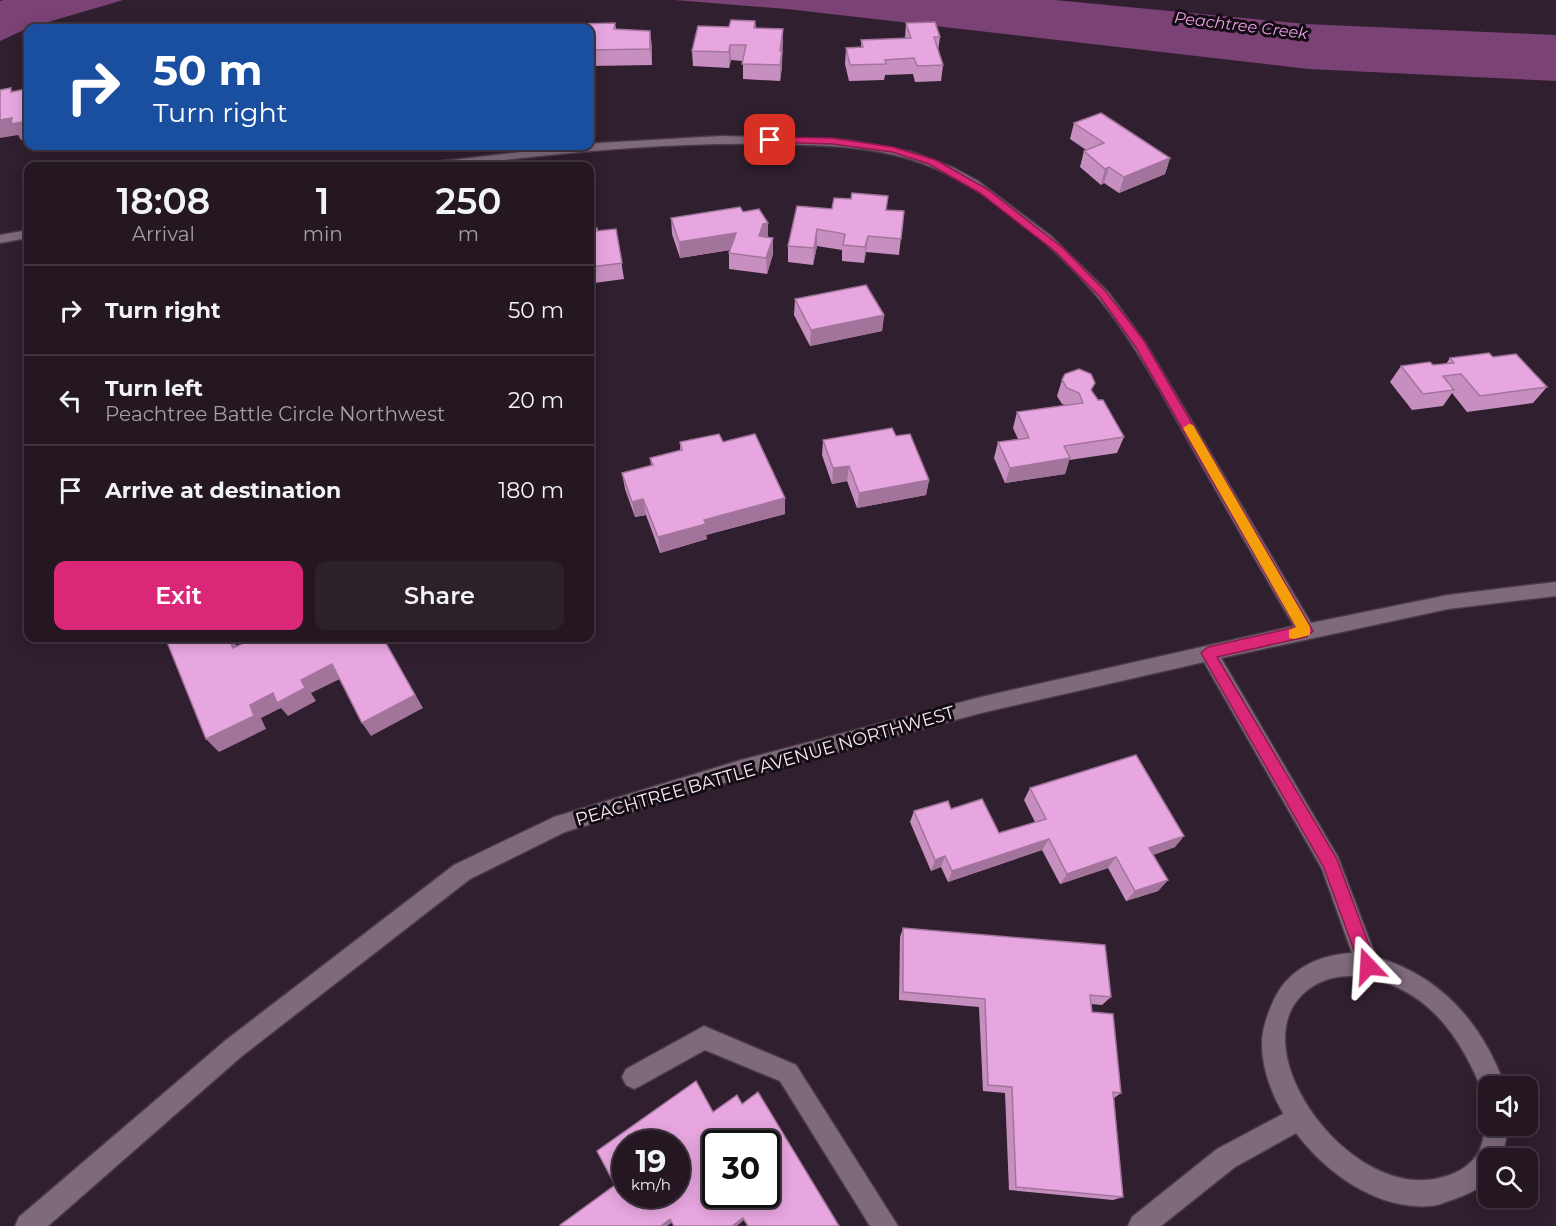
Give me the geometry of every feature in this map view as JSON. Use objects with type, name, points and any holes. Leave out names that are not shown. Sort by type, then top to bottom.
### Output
[{"type":"street","points":[[594,147],[729,139],[832,141],[893,150],[932,162],[983,191],[1059,250],[1103,295],[1140,344],[1306,631]]},
{"type":"street","points":[[464,162],[551,150]]},
{"type":"street","points":[[0,239],[24,235]]},
{"type":"street","name":"PEACHTREE BATTLE AVENUE NORTHWEST","points":[[28,1226],[234,1048],[462,872],[561,824],[753,766],[981,705],[1306,631],[1448,602],[1556,589]]},
{"type":"street","points":[[1208,653],[1331,864],[1368,966]]},
{"type":"street","points":[[1490,1076],[1469,1034],[1439,1002],[1404,978],[1368,966],[1337,965],[1311,974],[1290,991],[1277,1017],[1274,1047],[1281,1082],[1298,1118],[1329,1154],[1366,1180],[1407,1193],[1446,1193],[1476,1176],[1494,1148],[1496,1136]]},
{"type":"street","points":[[634,1077],[704,1038],[788,1073],[885,1226]]},
{"type":"street","points":[[1141,1226],[1226,1158],[1298,1118]]},
{"type":"water","points":[[123,0],[42,24],[24,24],[24,30],[0,41],[0,1]]},
{"type":"water","name":"Peachtree Creek","points":[[674,0],[1055,0],[1306,24],[1556,35],[1556,81],[1308,69],[787,9]]},
{"type":"building","points":[[731,20],[755,21],[754,28],[783,29],[780,65],[742,64],[746,45],[730,45],[729,52],[692,51],[698,26],[729,27]]},
{"type":"building","points":[[935,22],[940,37],[934,37],[943,65],[917,66],[914,58],[885,60],[886,64],[850,65],[846,48],[863,47],[861,40],[911,38],[906,23]]},
{"type":"building","points":[[615,23],[614,29],[650,31],[650,49],[594,50],[594,24],[576,24]]},
{"type":"building","points":[[11,88],[11,92],[24,89],[24,122],[11,124],[12,118],[0,120],[0,90]]},
{"type":"building","points":[[1101,113],[1170,158],[1124,177],[1109,167],[1105,169],[1084,151],[1104,143],[1074,123]]},
{"type":"building","points":[[852,193],[888,196],[886,210],[904,211],[901,239],[868,236],[865,247],[843,245],[845,234],[817,229],[814,248],[788,246],[797,206],[832,209],[834,198],[851,199]]},
{"type":"building","points":[[740,207],[743,212],[759,209],[768,223],[763,224],[759,236],[773,238],[766,258],[729,253],[736,233],[679,242],[671,218]]},
{"type":"building","points":[[594,228],[597,228],[597,231],[616,229],[622,263],[594,267]]},
{"type":"building","points":[[866,285],[884,315],[811,330],[795,299]]},
{"type":"building","points":[[1489,353],[1493,357],[1516,354],[1547,387],[1480,396],[1461,374],[1443,376],[1454,390],[1423,394],[1401,366],[1430,362],[1433,365],[1454,363],[1450,358]]},
{"type":"building","points":[[1079,369],[1091,374],[1095,383],[1091,390],[1098,400],[1103,400],[1124,437],[1064,446],[1070,458],[1010,468],[998,442],[1029,438],[1017,412],[1083,403],[1079,393],[1067,388],[1062,380],[1065,374]]},
{"type":"building","points":[[892,428],[896,436],[910,434],[929,480],[859,493],[849,466],[833,468],[823,440]]},
{"type":"building","points":[[719,434],[723,442],[755,434],[785,498],[704,520],[706,524],[658,537],[643,499],[632,502],[622,473],[653,465],[650,458],[682,450],[680,442]]},
{"type":"building","points":[[167,642],[230,642],[233,648],[246,642],[385,642],[415,695],[362,723],[332,664],[301,680],[305,688],[277,703],[273,693],[250,705],[254,716],[206,739]]},
{"type":"building","points":[[1136,755],[1184,836],[1149,848],[1168,880],[1135,891],[1116,857],[1067,874],[1049,839],[952,871],[945,856],[935,860],[914,811],[948,801],[951,809],[982,799],[999,833],[1046,819],[1030,788]]},
{"type":"building","points":[[903,928],[1105,945],[1111,997],[1090,995],[1092,1012],[1113,1014],[1121,1093],[1113,1092],[1123,1197],[1016,1187],[1012,1087],[988,1085],[985,999],[903,992]]},
{"type":"building","points":[[696,1081],[713,1112],[737,1095],[742,1104],[758,1092],[839,1226],[748,1226],[743,1218],[732,1226],[674,1226],[670,1219],[661,1226],[560,1225],[612,1187],[612,1208],[690,1208],[690,1130],[627,1130]]},
{"type":"building","points":[[612,1140],[612,1179],[597,1151]]},
{"type":"slow traffic","points":[[1189,428],[1306,631],[1294,634]]},
{"type":"route","points":[[770,140],[832,141],[893,150],[932,162],[983,191],[1059,250],[1103,295],[1140,344],[1306,631],[1208,653],[1331,864],[1368,966]]}]
